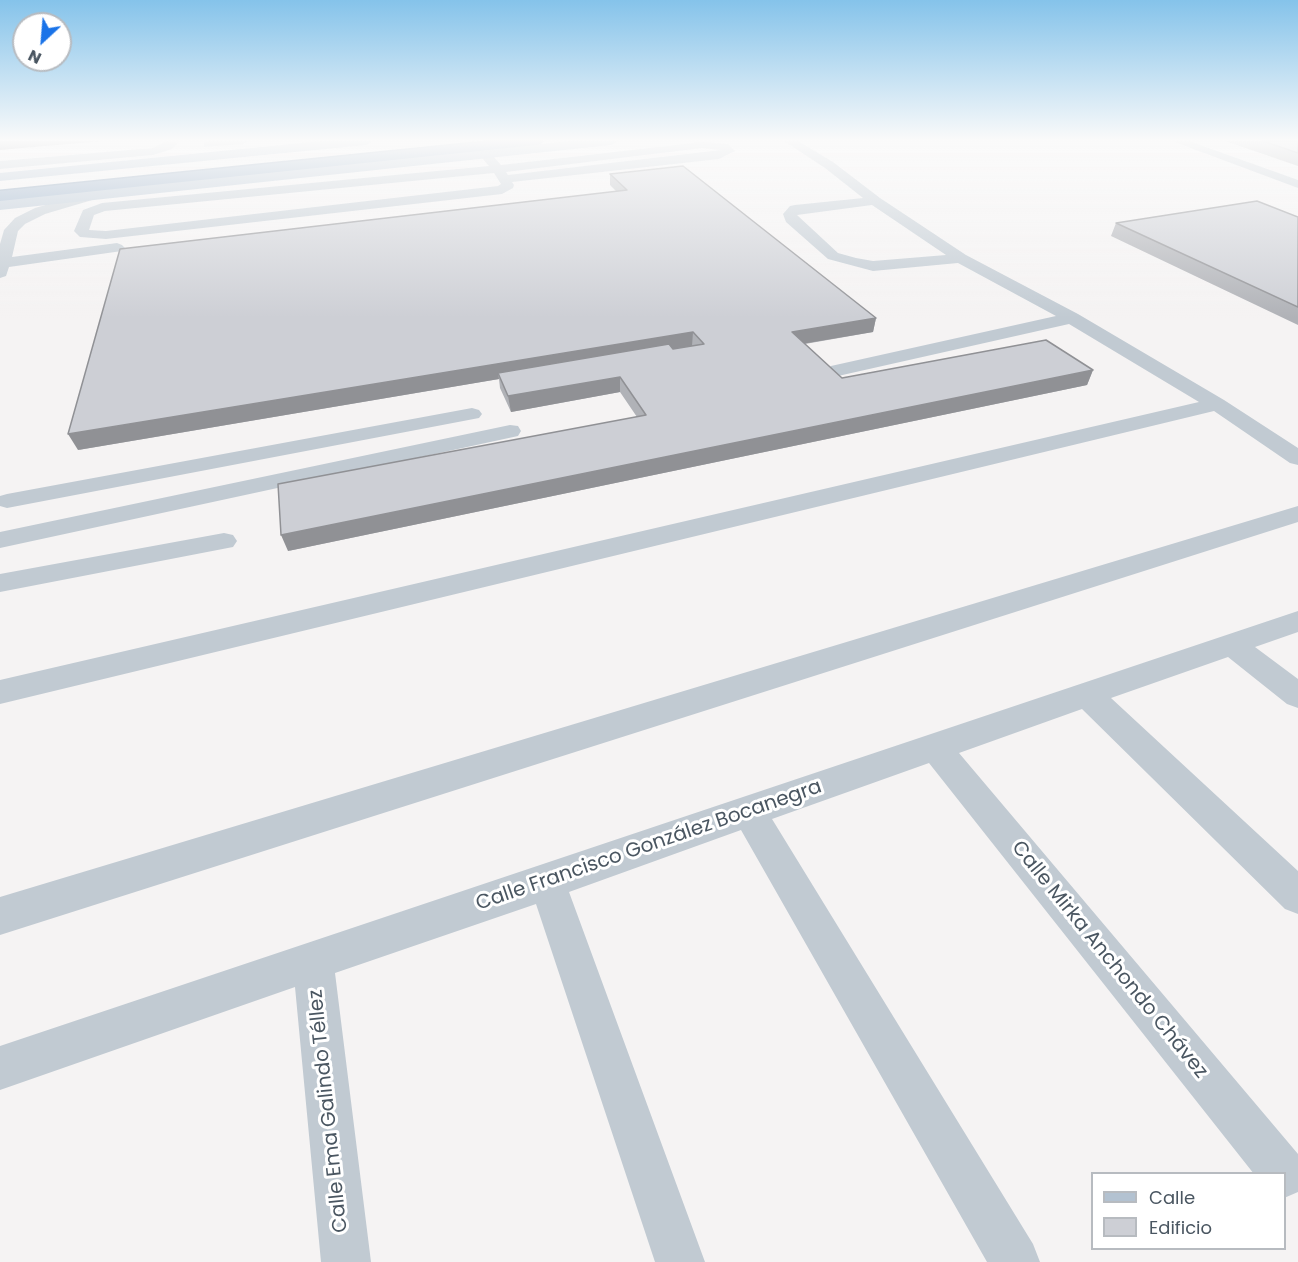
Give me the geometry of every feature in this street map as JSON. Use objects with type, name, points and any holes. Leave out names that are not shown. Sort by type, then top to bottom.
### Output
[{"type":"main road","points":[[0,205],[48,200]]},
{"type":"street","points":[[77,200],[40,211],[20,221],[11,230],[1,268],[301,224],[313,218],[318,210],[316,200]]},
{"type":"street","points":[[162,200],[102,207],[88,213],[81,231],[94,235],[106,235],[411,200]]},
{"type":"street","points":[[961,258],[873,266],[853,262],[834,256],[791,219],[790,214],[795,209],[875,201],[961,258],[1072,318],[1217,404],[1298,458]]},
{"type":"street","points":[[838,370],[1072,318]]},
{"type":"street","points":[[0,692],[1217,404]]},
{"type":"street","points":[[2,501],[472,414]]},
{"type":"street","points":[[0,540],[510,431]]},
{"type":"street","points":[[260,454],[262,484]]},
{"type":"street","points":[[0,916],[1298,514]]},
{"type":"street","points":[[0,583],[224,541]]},
{"type":"street","name":"Calle Francisco González Bocanegra","points":[[0,1068],[546,882],[1298,621]]},
{"type":"street","points":[[1230,643],[1298,696]]},
{"type":"street","points":[[1088,695],[1298,896]]},
{"type":"street","name":"Calle Mirka Anchondo Chávez","points":[[934,746],[1282,1172]]},
{"type":"street","points":[[749,812],[1015,1262]]},
{"type":"street","points":[[546,882],[680,1262]]},
{"type":"street","name":"Calle Ema Galindo Téllez","points":[[313,960],[346,1262]]},
{"type":"street","name":"Calle Mirka Anchondo Chávez","points":[[1286,1176],[1298,1190]]},
{"type":"building","points":[[542,200],[726,200],[876,318],[792,332],[842,378],[1046,340],[1093,370],[281,535],[278,484],[646,415],[620,377],[508,396],[498,373],[669,344],[673,349],[704,344],[693,332],[68,434],[120,249]]},
{"type":"building","points":[[1257,201],[1298,217],[1298,307],[1116,223]]}]
